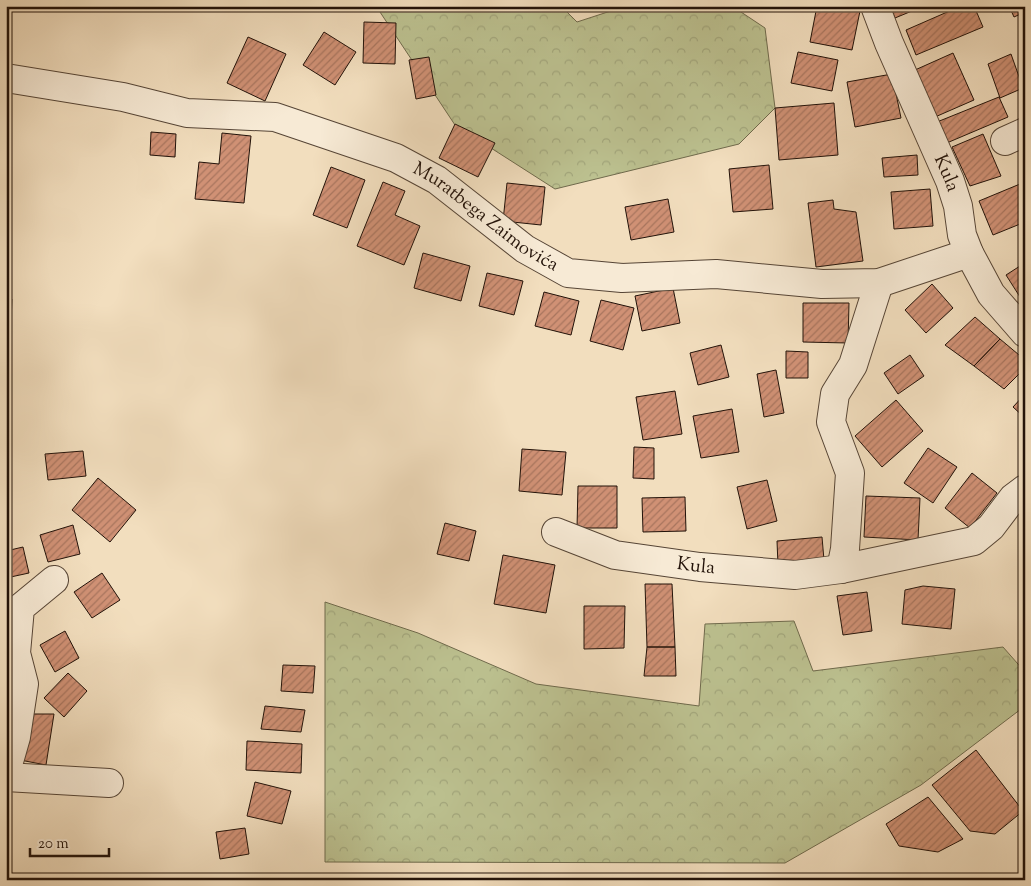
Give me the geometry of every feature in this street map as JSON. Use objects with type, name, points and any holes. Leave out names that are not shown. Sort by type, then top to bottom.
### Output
[{"type":"street","name":"Kula","points":[[875,6],[889,43],[950,181],[958,206],[962,235],[969,253],[991,294],[1025,333]]},
{"type":"street","name":"Muratbega Zaimovića","points":[[6,78],[123,97],[187,113],[274,117],[396,158],[437,180],[525,249],[568,273],[622,278],[716,274],[822,284],[879,283],[969,253]]},
{"type":"street","points":[[841,569],[845,548],[850,473],[831,422],[835,394],[853,365],[879,283]]},
{"type":"street","name":"Kula","points":[[556,532],[615,555],[700,567],[795,575],[841,569],[974,541],[991,527],[1013,498],[1025,489]]},
{"type":"street","points":[[6,772],[16,737],[24,684],[16,653],[20,608],[54,580]]},
{"type":"street","points":[[6,777],[109,783]]},
{"type":"green space","points":[[376,6],[561,6],[577,22],[626,6],[732,6],[765,28],[775,108],[739,144],[555,189],[455,125]]},
{"type":"green space","points":[[325,602],[418,633],[536,684],[699,706],[705,624],[794,621],[813,671],[1003,647],[1025,672],[1025,706],[921,785],[785,863],[325,862]]},
{"type":"building","points":[[817,6],[834,6],[860,11],[852,50],[810,42]]},
{"type":"building","points":[[890,6],[924,6],[895,18]]},
{"type":"building","points":[[961,6],[974,6],[983,27],[916,55],[906,30]]},
{"type":"building","points":[[1009,6],[1025,6],[1025,12],[1014,17]]},
{"type":"building","points":[[364,22],[396,23],[395,64],[363,63]]},
{"type":"building","points":[[324,32],[356,52],[335,85],[303,65]]},
{"type":"building","points":[[248,37],[286,54],[265,101],[227,83]]},
{"type":"building","points":[[798,52],[838,60],[832,91],[791,83]]},
{"type":"building","points":[[953,53],[974,100],[935,117],[915,70]]},
{"type":"building","points":[[1011,54],[1023,88],[1000,98],[988,64]]},
{"type":"building","points":[[429,57],[436,95],[416,99],[409,60]]},
{"type":"building","points":[[892,74],[901,118],[855,127],[847,82]]},
{"type":"building","points":[[999,97],[1008,117],[942,145],[932,124]]},
{"type":"building","points":[[834,103],[838,155],[779,160],[775,108]]},
{"type":"building","points":[[455,124],[495,143],[478,177],[439,158]]},
{"type":"building","points":[[151,132],[176,134],[175,157],[150,155]]},
{"type":"building","points":[[222,133],[251,136],[244,203],[195,199],[199,162],[219,164]]},
{"type":"building","points":[[983,134],[1001,176],[970,186],[952,147]]},
{"type":"building","points":[[917,155],[918,175],[884,177],[882,158]]},
{"type":"building","points":[[769,165],[773,209],[733,212],[729,169]]},
{"type":"building","points":[[331,167],[365,180],[347,228],[313,215]]},
{"type":"building","points":[[383,182],[405,191],[395,215],[420,226],[404,265],[357,246]]},
{"type":"building","points":[[507,183],[545,187],[541,225],[503,221]]},
{"type":"building","points":[[1020,184],[1025,197],[1025,222],[993,235],[979,201]]},
{"type":"building","points":[[930,189],[933,226],[894,229],[891,192]]},
{"type":"building","points":[[668,199],[674,232],[631,240],[625,207]]},
{"type":"building","points":[[833,200],[834,209],[856,212],[863,261],[816,267],[808,203]]},
{"type":"building","points":[[423,253],[470,266],[461,301],[414,288]]},
{"type":"building","points":[[1020,266],[1025,273],[1025,294],[1020,297],[1006,275]]},
{"type":"building","points":[[487,273],[523,281],[514,315],[479,306]]},
{"type":"building","points":[[932,284],[953,308],[926,333],[905,310]]},
{"type":"building","points":[[673,288],[680,323],[642,331],[635,296]]},
{"type":"building","points":[[544,292],[579,301],[571,335],[535,326]]},
{"type":"building","points":[[6,298],[12,299],[10,343],[6,343]]},
{"type":"building","points":[[601,300],[634,308],[623,350],[590,341]]},
{"type":"building","points":[[803,303],[849,303],[848,343],[803,342]]},
{"type":"building","points":[[975,317],[1000,339],[974,366],[945,345]]},
{"type":"building","points":[[1000,339],[1025,360],[1025,368],[1004,389],[974,366]]},
{"type":"building","points":[[721,345],[729,377],[698,385],[690,353]]},
{"type":"building","points":[[786,351],[808,352],[808,378],[786,378]]},
{"type":"building","points":[[910,355],[924,376],[898,394],[884,373]]},
{"type":"building","points":[[776,370],[784,413],[764,417],[757,374]]},
{"type":"building","points":[[675,391],[682,434],[643,440],[636,397]]},
{"type":"building","points":[[1025,394],[1025,418],[1013,407]]},
{"type":"building","points":[[896,400],[923,431],[882,467],[855,436]]},
{"type":"building","points":[[732,409],[739,452],[701,458],[693,416]]},
{"type":"building","points":[[634,447],[654,448],[654,479],[633,478]]},
{"type":"building","points":[[928,448],[957,467],[933,503],[904,483]]},
{"type":"building","points":[[522,449],[566,452],[562,495],[519,491]]},
{"type":"building","points":[[83,451],[86,476],[48,480],[45,454]]},
{"type":"building","points":[[972,473],[997,493],[970,528],[945,508]]},
{"type":"building","points":[[98,478],[136,510],[110,542],[72,510]]},
{"type":"building","points":[[767,480],[777,521],[747,529],[737,487]]},
{"type":"building","points":[[578,486],[617,486],[617,528],[577,528]]},
{"type":"building","points":[[866,496],[920,498],[918,540],[864,537]]},
{"type":"building","points":[[685,497],[686,531],[643,532],[642,498]]},
{"type":"building","points":[[445,523],[476,531],[469,561],[437,554]]},
{"type":"building","points":[[73,525],[80,554],[48,562],[40,535]]},
{"type":"building","points":[[822,537],[824,560],[778,565],[777,541]]},
{"type":"building","points":[[23,547],[29,573],[6,578],[6,551]]},
{"type":"building","points":[[503,555],[555,565],[546,613],[494,604]]},
{"type":"building","points":[[102,573],[120,600],[92,618],[74,592]]},
{"type":"building","points":[[645,584],[672,584],[675,647],[647,647]]},
{"type":"building","points":[[923,586],[955,589],[951,629],[902,624],[905,590]]},
{"type":"building","points":[[867,592],[872,631],[843,635],[837,596]]},
{"type":"building","points":[[584,606],[625,606],[624,648],[584,649]]},
{"type":"building","points":[[65,631],[79,658],[55,672],[40,645]]},
{"type":"building","points":[[647,647],[675,647],[676,676],[644,676]]},
{"type":"building","points":[[283,665],[315,666],[313,693],[281,691]]},
{"type":"building","points":[[68,673],[87,691],[64,717],[44,698]]},
{"type":"building","points":[[265,706],[305,710],[301,732],[261,729]]},
{"type":"building","points":[[27,714],[54,714],[46,765],[20,760]]},
{"type":"building","points":[[247,741],[302,744],[301,773],[246,770]]},
{"type":"building","points":[[976,750],[1023,811],[995,834],[970,831],[932,785]]},
{"type":"building","points":[[255,782],[291,791],[282,824],[247,816]]},
{"type":"building","points":[[928,797],[963,839],[938,852],[899,846],[886,824]]},
{"type":"building","points":[[245,828],[249,854],[220,859],[216,832]]}]
